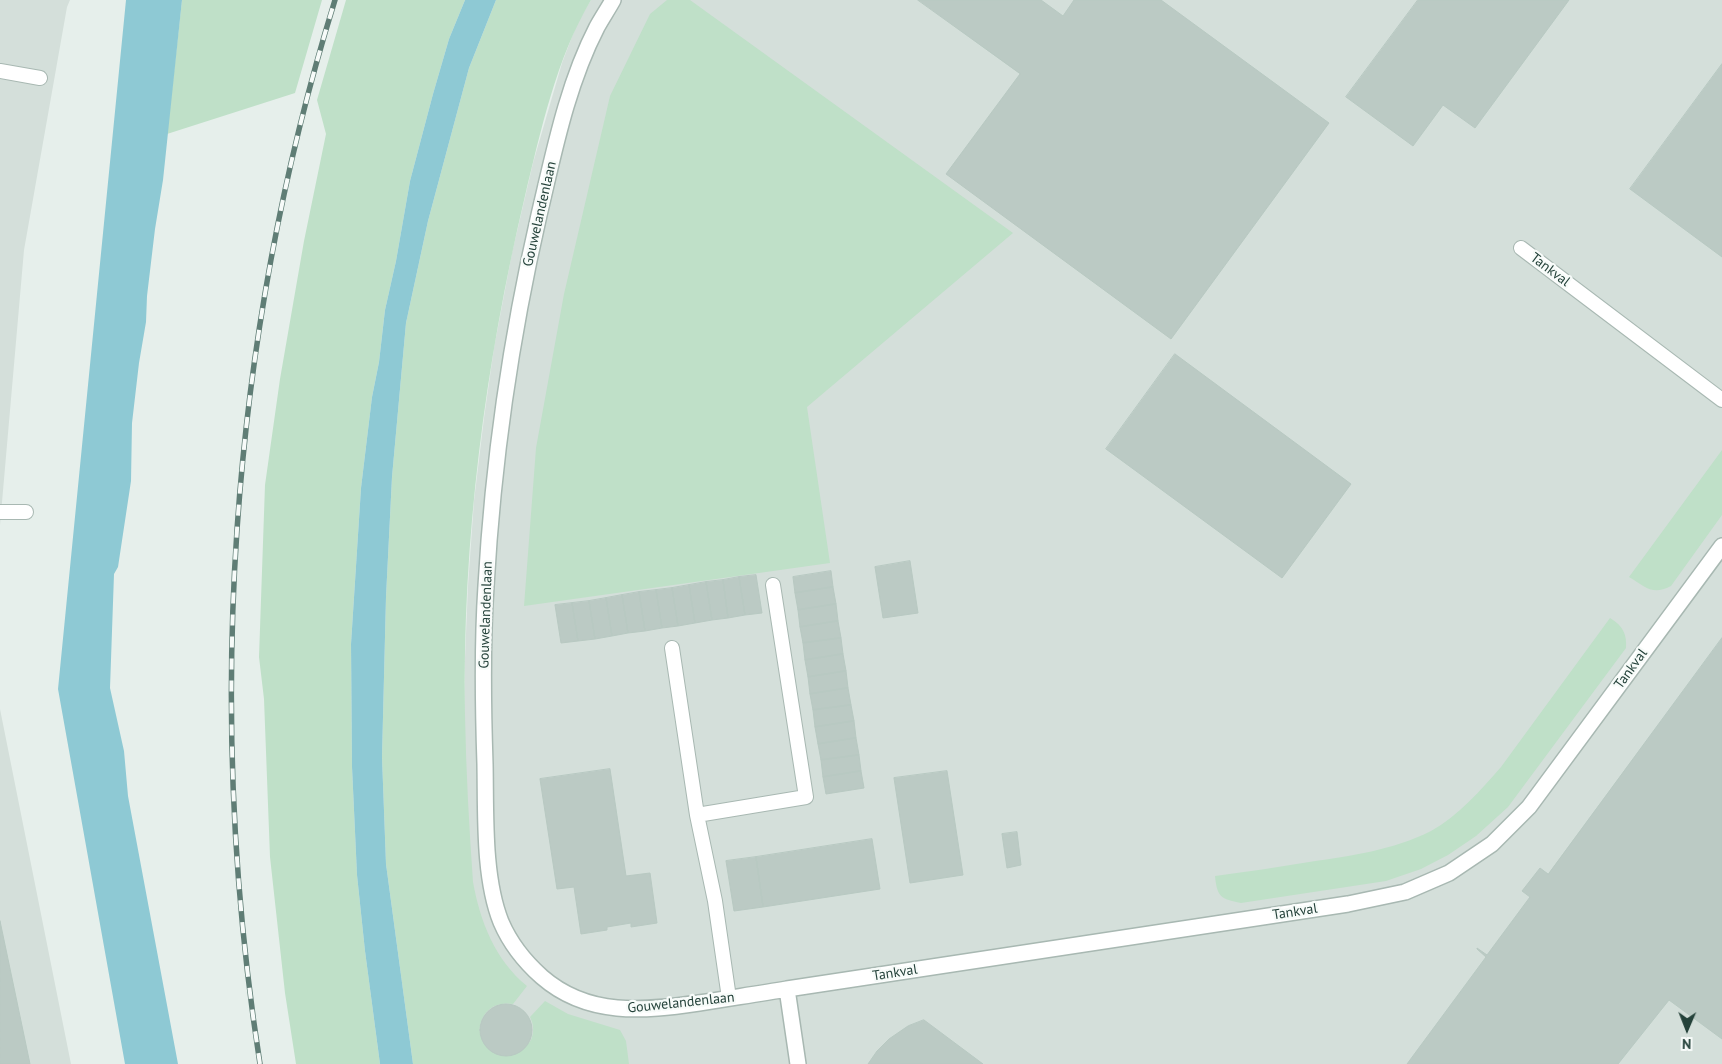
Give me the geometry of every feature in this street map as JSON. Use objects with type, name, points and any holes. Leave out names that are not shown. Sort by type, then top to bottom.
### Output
[{"type":"street","name":"Gouwelandenlaan","points":[[614,0],[597,27],[580,67],[564,118],[530,257],[511,354],[502,420],[486,586],[483,660],[487,835],[490,879],[502,923],[520,954],[532,968],[561,991],[578,999],[600,1006],[621,1009],[666,1007],[788,989]]},
{"type":"street","name":"Tankval","points":[[788,989],[1348,904],[1405,892],[1449,873],[1492,844],[1529,807],[1722,546]]},
{"type":"street","points":[[788,989],[798,1064]]},
{"type":"lane","points":[[0,71],[40,78]]},
{"type":"lane","name":"Tankval","points":[[1521,248],[1722,400]]},
{"type":"lane","points":[[0,512],[26,512]]},
{"type":"lane","points":[[697,815],[806,798],[774,585]]},
{"type":"lane","points":[[672,648],[697,815],[715,901],[729,998]]},
{"type":"shaded area","points":[[0,0],[70,0],[67,7],[24,250],[0,525]]},
{"type":"shaded area","points":[[591,0],[1722,0],[1722,1064],[461,1064],[465,658],[474,501],[484,418],[494,348],[512,253],[533,163],[562,63],[578,21]]},
{"type":"shaded area","points":[[0,709],[71,1064],[0,1064]]},
{"type":"green space","points":[[182,0],[322,0],[295,93],[167,134]]},
{"type":"green space","points":[[346,0],[465,0],[449,39],[410,181],[385,310],[361,488],[351,644],[352,767],[357,875],[380,1064],[296,1064],[285,993],[270,857],[264,699],[259,657],[265,485],[280,379],[304,241],[326,134],[317,100]]},
{"type":"green space","points":[[496,0],[591,0],[568,46],[559,71],[537,146],[525,196],[498,324],[479,454],[472,519],[467,584],[465,715],[473,882],[480,911],[491,939],[506,964],[527,986],[513,1004],[505,1003],[490,1008],[480,1026],[481,1035],[486,1043],[504,1051],[514,1051],[524,1047],[531,1040],[533,1034],[530,1017],[545,1001],[568,1014],[620,1030],[626,1041],[629,1064],[413,1064],[386,864],[382,757],[386,597],[392,477],[406,323],[428,221],[469,68]]},
{"type":"green space","points":[[667,0],[690,0],[1013,233],[807,407],[830,563],[524,606],[536,448],[564,294],[610,96],[650,14]]},
{"type":"green space","points":[[1722,450],[1722,515],[1671,586],[1659,590],[1649,589],[1629,577]]},
{"type":"green space","points":[[1610,618],[1623,631],[1626,639],[1626,648],[1508,807],[1476,836],[1448,855],[1421,869],[1386,881],[1241,903],[1221,896],[1217,889],[1215,876],[1387,848],[1417,838],[1451,818],[1469,802],[1501,767]]},
{"type":"water","points":[[126,0],[182,0],[163,180],[155,229],[147,296],[146,322],[132,423],[131,481],[118,567],[114,574],[110,688],[124,751],[128,796],[178,1064],[125,1064],[58,689]]},
{"type":"water","points":[[465,0],[496,0],[469,68],[428,221],[406,323],[392,477],[386,597],[382,757],[386,864],[413,1064],[380,1064],[357,875],[352,767],[351,644],[361,488],[385,310],[410,181],[449,39]]},
{"type":"building","points":[[918,0],[1041,0],[1063,16],[1074,0],[1161,0],[1329,123],[1171,339],[946,174],[1020,74]]},
{"type":"building","points":[[1418,0],[1569,0],[1475,128],[1443,105],[1413,146],[1346,97]]},
{"type":"building","points":[[1722,64],[1722,257],[1630,189]]},
{"type":"building","points":[[1175,354],[1351,484],[1282,578],[1106,449]]},
{"type":"building","points":[[910,561],[918,613],[883,618],[875,567]]},
{"type":"building","points":[[831,571],[833,587],[795,593],[793,577]]},
{"type":"building","points":[[756,575],[762,613],[745,615],[739,577]]},
{"type":"building","points":[[739,577],[745,615],[728,618],[723,580]]},
{"type":"building","points":[[723,580],[728,618],[712,620],[706,582]]},
{"type":"building","points":[[706,582],[712,620],[695,623],[689,585]]},
{"type":"building","points":[[689,585],[695,623],[678,626],[672,588]]},
{"type":"building","points":[[833,587],[836,604],[798,610],[795,593]]},
{"type":"building","points":[[672,588],[678,626],[662,628],[656,590]]},
{"type":"building","points":[[656,590],[662,628],[645,631],[639,592]]},
{"type":"building","points":[[639,592],[645,631],[628,633],[622,595]]},
{"type":"building","points":[[622,595],[628,633],[612,636],[606,598]]},
{"type":"building","points":[[606,598],[612,636],[595,639],[589,601]]},
{"type":"building","points":[[589,601],[595,639],[578,641],[572,603]]},
{"type":"building","points":[[572,603],[578,641],[561,643],[555,605]]},
{"type":"building","points":[[836,604],[838,621],[800,627],[798,610]]},
{"type":"building","points":[[838,621],[841,638],[803,643],[800,627]]},
{"type":"building","points":[[841,638],[843,654],[805,660],[803,643]]},
{"type":"building","points":[[1722,638],[1722,1039],[1669,1000],[1618,1064],[1407,1064],[1486,957],[1477,948],[1487,955],[1530,897],[1522,891],[1540,868],[1548,874]]},
{"type":"building","points":[[843,654],[846,671],[808,677],[805,660]]},
{"type":"building","points":[[846,671],[848,688],[810,694],[808,677]]},
{"type":"building","points":[[848,688],[851,705],[813,710],[810,694]]},
{"type":"building","points":[[851,705],[854,721],[815,727],[813,710]]},
{"type":"building","points":[[854,721],[856,738],[818,744],[815,727]]},
{"type":"building","points":[[856,738],[859,755],[821,760],[818,744]]},
{"type":"building","points":[[859,755],[861,771],[823,777],[821,760]]},
{"type":"building","points":[[610,769],[626,876],[650,873],[657,923],[631,927],[631,923],[607,927],[607,930],[581,934],[574,887],[557,889],[540,779]]},
{"type":"building","points":[[861,771],[864,788],[826,794],[823,777]]},
{"type":"building","points":[[947,771],[963,875],[910,883],[894,778]]},
{"type":"building","points":[[1017,832],[1021,865],[1007,868],[1002,834]]},
{"type":"building","points":[[872,839],[880,889],[763,907],[756,857]]},
{"type":"building","points":[[756,857],[763,907],[734,911],[726,861]]},
{"type":"building","points":[[0,921],[30,1064],[0,1064]]},
{"type":"building","points":[[501,1004],[511,1004],[525,1011],[532,1025],[532,1035],[525,1049],[511,1056],[501,1056],[491,1052],[484,1045],[480,1035],[480,1025],[484,1015],[491,1008]]},
{"type":"building","points":[[924,1020],[983,1064],[868,1064],[889,1039],[908,1026]]},
{"type":"railway","points":[[260,1064],[243,931],[234,797],[232,662],[237,528],[250,394],[271,261],[299,129],[335,0]]}]
